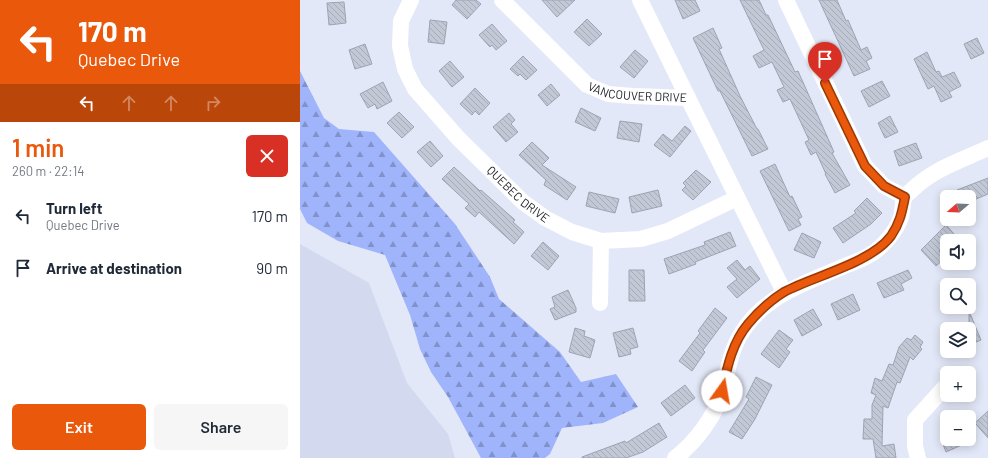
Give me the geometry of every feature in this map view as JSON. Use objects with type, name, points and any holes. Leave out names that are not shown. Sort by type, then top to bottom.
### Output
[{"type":"street","name":"QUEBEC DRIVE","points":[[411,0],[401,21],[400,46],[405,69],[414,89],[458,138],[523,202],[545,218],[572,232],[600,241],[641,239],[668,231],[737,198]]},
{"type":"street","name":"VANCOUVER DRIVE","points":[[502,0],[587,85],[608,94],[688,98],[784,292]]},
{"type":"street","points":[[640,0],[688,98]]},
{"type":"street","points":[[786,0],[865,166],[884,186],[905,197]]},
{"type":"street","points":[[675,458],[697,435],[712,415],[722,391],[735,343],[747,324],[764,307],[784,292],[872,254],[890,237],[901,218],[905,197],[921,181],[943,168],[988,148]]},
{"type":"street","points":[[600,241],[600,303]]},
{"type":"street","points":[[918,458],[915,446],[915,420],[940,393]]},
{"type":"shaded area","points":[[300,244],[369,283],[407,383],[448,434],[455,458],[300,458]]},
{"type":"green space","points":[[300,71],[324,118],[339,129],[374,132],[455,224],[490,277],[499,299],[560,352],[581,382],[616,374],[638,407],[603,423],[562,428],[550,454],[545,458],[481,458],[448,397],[431,372],[420,349],[410,315],[385,255],[338,241],[307,223],[300,209]]},
{"type":"building","points":[[456,0],[476,0],[481,4],[467,19],[452,5]]},
{"type":"building","points":[[542,0],[575,0],[557,17]]},
{"type":"building","points":[[675,0],[695,0],[700,11],[683,19]]},
{"type":"building","points":[[740,0],[759,0],[766,15],[768,15],[795,72],[798,71],[834,152],[832,153],[850,185],[835,193],[816,152],[811,155],[805,142],[809,140],[790,99],[783,102],[777,90],[784,87],[772,62],[759,68],[753,56],[764,50]]},
{"type":"building","points":[[819,0],[837,0],[846,21],[848,20],[861,50],[867,47],[872,58],[866,61],[870,69],[854,76]]},
{"type":"building","points":[[344,2],[346,23],[329,25],[327,3]]},
{"type":"building","points":[[587,19],[602,34],[589,46],[574,32]]},
{"type":"building","points":[[430,20],[447,22],[444,44],[428,42]]},
{"type":"building","points":[[492,24],[507,41],[496,50],[492,45],[490,47],[479,35]]},
{"type":"building","points":[[713,28],[722,48],[719,49],[740,96],[768,149],[752,156],[720,91],[718,91],[693,38]]},
{"type":"building","points":[[977,38],[984,53],[971,59],[964,44]]},
{"type":"building","points":[[365,44],[372,64],[355,69],[349,50]]},
{"type":"building","points":[[635,50],[648,61],[634,78],[620,67]]},
{"type":"building","points":[[927,52],[936,72],[939,71],[942,77],[954,72],[961,86],[949,92],[952,97],[941,102],[934,86],[928,89],[914,59]]},
{"type":"building","points":[[523,56],[537,70],[526,80],[520,74],[518,76],[510,69]]},
{"type":"building","points":[[450,61],[464,77],[452,87],[439,71]]},
{"type":"building","points":[[882,81],[890,96],[869,107],[861,91]]},
{"type":"building","points":[[383,82],[392,101],[377,109],[375,104],[368,108],[360,94]]},
{"type":"building","points":[[551,84],[560,95],[547,106],[538,95]]},
{"type":"building","points":[[475,88],[490,103],[479,115],[475,111],[472,115],[460,104]]},
{"type":"building","points":[[581,108],[601,118],[595,131],[575,122]]},
{"type":"building","points":[[399,112],[414,127],[402,138],[387,123]]},
{"type":"building","points":[[509,113],[515,120],[511,124],[518,132],[506,142],[493,127]]},
{"type":"building","points":[[890,116],[898,132],[885,138],[878,123]]},
{"type":"building","points":[[620,121],[642,124],[639,142],[617,138]]},
{"type":"building","points":[[685,126],[691,131],[670,157],[654,145],[663,134],[672,141]]},
{"type":"building","points":[[430,141],[443,156],[431,167],[417,152]]},
{"type":"building","points":[[532,142],[549,158],[542,165],[576,187],[567,200],[544,185],[546,180],[519,155]]},
{"type":"building","points":[[916,143],[922,158],[899,166],[894,151]]},
{"type":"building","points":[[775,164],[790,197],[792,196],[802,217],[798,219],[801,225],[789,231],[760,171]]},
{"type":"building","points":[[454,167],[515,220],[513,222],[524,232],[514,244],[479,212],[475,217],[465,208],[469,204],[442,179]]},
{"type":"building","points":[[696,170],[711,182],[693,200],[682,190],[686,186],[683,183]]},
{"type":"building","points":[[988,178],[988,194],[976,199],[976,190],[957,190]]},
{"type":"building","points":[[658,190],[662,206],[632,213],[629,197]]},
{"type":"building","points":[[589,192],[619,199],[615,213],[586,206]]},
{"type":"building","points":[[867,198],[882,213],[871,224],[843,243],[833,228],[856,213],[854,211]]},
{"type":"building","points":[[945,226],[947,226],[954,234],[940,234],[940,262],[936,266],[921,250]]},
{"type":"building","points":[[730,232],[736,246],[669,274],[664,259],[705,245],[704,242]]},
{"type":"building","points":[[802,233],[821,242],[814,258],[794,250]]},
{"type":"building","points":[[543,242],[559,256],[548,270],[531,256]]},
{"type":"building","points":[[737,260],[745,270],[750,266],[760,279],[737,298],[727,287],[737,279],[727,268]]},
{"type":"building","points":[[629,270],[644,270],[645,301],[629,301]]},
{"type":"building","points":[[908,270],[912,278],[901,284],[904,290],[884,298],[877,283]]},
{"type":"building","points":[[568,290],[576,308],[576,312],[555,320],[550,309],[555,307],[552,297]]},
{"type":"building","points":[[853,294],[860,310],[838,320],[831,304]]},
{"type":"building","points":[[715,308],[727,318],[703,350],[705,352],[692,371],[679,361],[700,333],[698,331]]},
{"type":"building","points":[[813,309],[822,325],[802,336],[794,320]]},
{"type":"building","points":[[969,314],[970,314],[974,322],[969,322]]},
{"type":"building","points":[[575,328],[585,331],[584,336],[595,340],[590,358],[569,352]]},
{"type":"building","points":[[633,328],[638,347],[630,349],[631,354],[619,357],[613,333]]},
{"type":"building","points":[[976,328],[981,340],[976,342]]},
{"type":"building","points":[[779,330],[793,340],[786,349],[790,352],[779,368],[761,354]]},
{"type":"building","points":[[915,335],[923,342],[920,347],[922,349],[913,360],[910,357],[900,383],[897,382],[888,408],[883,406],[882,446],[894,444],[896,458],[876,458],[873,439],[863,439],[864,419],[872,419],[872,405],[876,395],[871,393],[875,378],[882,381],[889,364],[893,365],[899,347],[907,338],[911,340]]},
{"type":"building","points":[[756,377],[772,385],[755,419],[742,439],[729,432],[749,399],[746,397]]},
{"type":"building","points":[[685,385],[695,398],[671,416],[661,403]]},
{"type":"building","points":[[988,411],[988,438],[976,424],[976,422]]},
{"type":"building","points":[[659,423],[667,437],[643,452],[626,458],[582,458],[625,441],[626,443]]},
{"type":"building","points":[[944,446],[959,446],[946,452]]},
{"type":"route","points":[[722,391],[735,343],[747,324],[764,307],[784,292],[872,254],[890,237],[901,218],[905,197],[884,186],[865,166],[825,83]]}]
